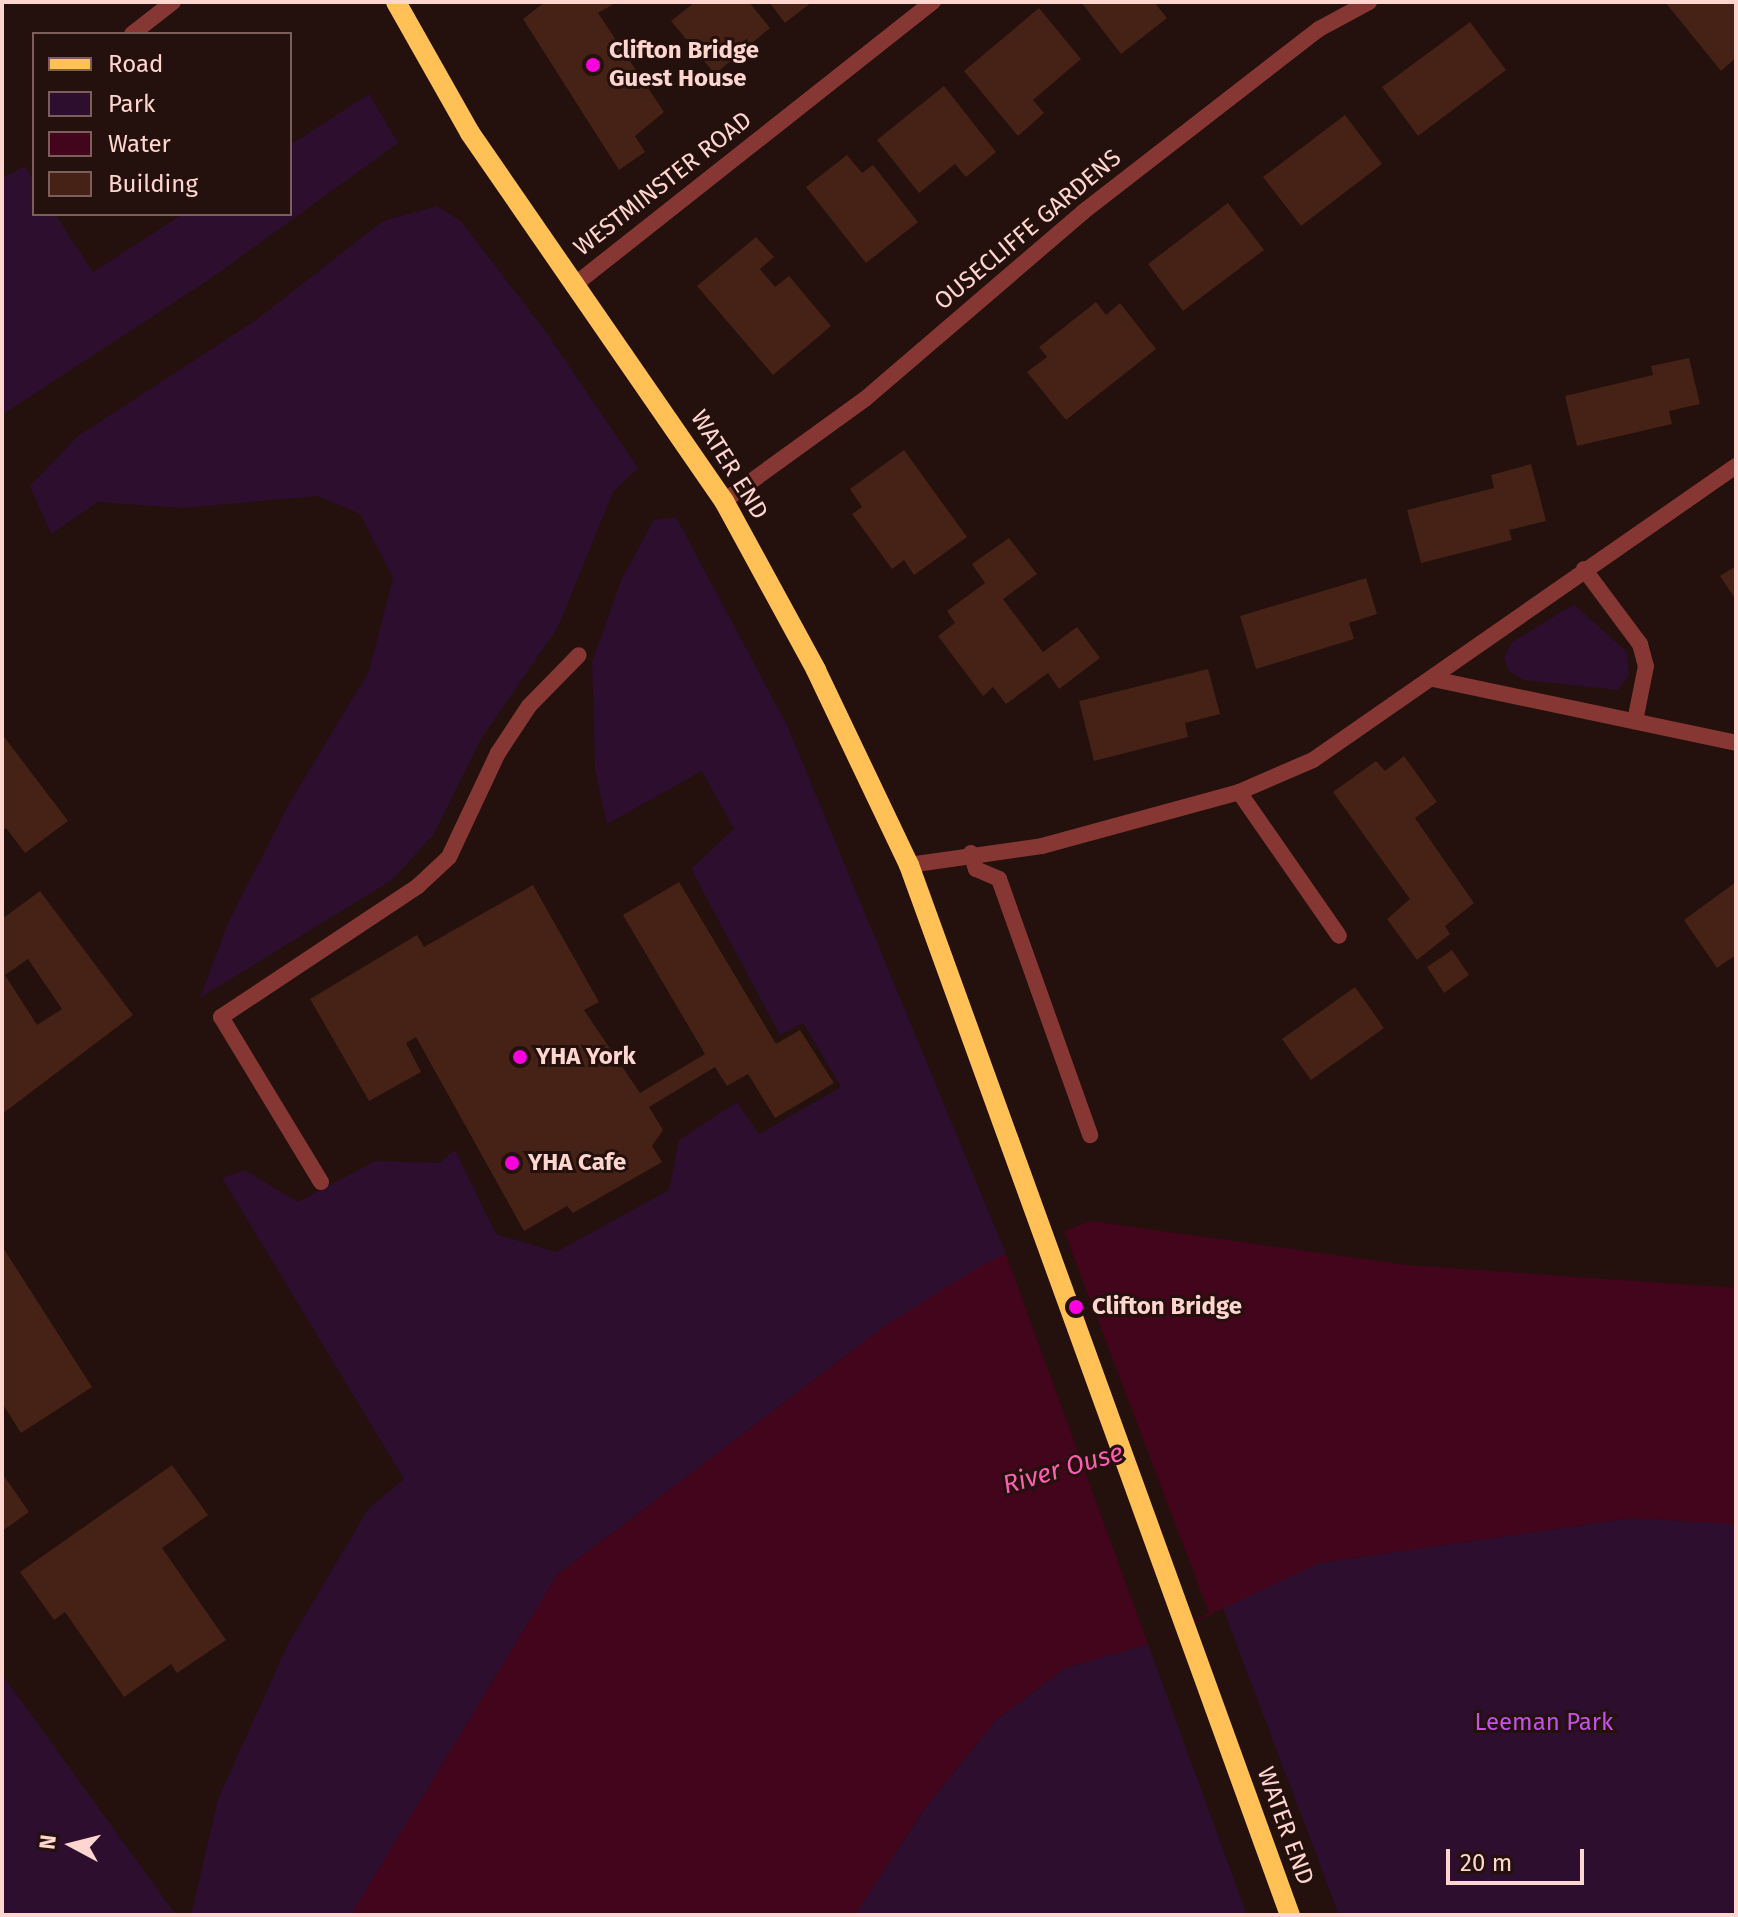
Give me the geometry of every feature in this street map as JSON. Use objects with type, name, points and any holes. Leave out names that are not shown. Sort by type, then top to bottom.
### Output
[{"type":"main road","name":"WATER END","points":[[396,2],[470,133],[724,501],[816,670],[909,865],[1290,1915]]},
{"type":"street","points":[[135,32],[173,2]]},
{"type":"street","name":"WESTMINSTER ROAD","points":[[573,286],[933,2]]},
{"type":"street","name":"OUSECLIFFE GARDENS","points":[[724,501],[865,399],[1083,212],[1319,29],[1369,2]]},
{"type":"street","points":[[909,865],[971,853],[1042,846],[1239,792],[1313,760],[1736,466]]},
{"type":"street","points":[[1584,569],[1640,644],[1646,666],[1635,721]]},
{"type":"street","points":[[321,1182],[221,1017],[418,886],[449,857],[498,753],[529,706],[579,655]]},
{"type":"street","points":[[1433,679],[1736,743]]},
{"type":"street","points":[[1239,792],[1339,936]]},
{"type":"street","points":[[971,853],[976,869],[999,879],[1090,1135]]},
{"type":"green space","points":[[369,94],[398,143],[210,279],[2,415],[2,178],[25,166],[32,178],[32,216],[56,216],[93,272],[180,216],[292,216],[292,144]]},
{"type":"green space","points":[[437,206],[461,221],[546,332],[638,468],[613,492],[558,627],[481,739],[434,834],[392,880],[200,998],[228,923],[290,802],[369,671],[393,578],[360,514],[317,496],[182,508],[98,502],[51,534],[30,486],[78,436],[256,320],[383,221]]},
{"type":"green space","points":[[676,517],[787,725],[1006,1254],[886,1325],[557,1575],[351,1915],[191,1915],[218,1799],[288,1644],[368,1509],[404,1479],[222,1178],[245,1170],[298,1202],[375,1161],[439,1163],[455,1150],[496,1234],[556,1252],[669,1190],[679,1140],[737,1102],[759,1134],[841,1087],[803,1023],[780,1035],[691,869],[734,829],[702,771],[607,824],[595,770],[592,662],[622,578],[654,520]]},
{"type":"green space","points":[[1574,604],[1627,652],[1629,675],[1618,690],[1523,680],[1509,671],[1504,657],[1512,642]]},
{"type":"green space","name":"Leeman Park","points":[[1631,1518],[1736,1524],[1736,1915],[1339,1915],[1222,1606],[1319,1563]]},
{"type":"green space","points":[[1148,1644],[1247,1915],[855,1915],[925,1808],[996,1720],[1065,1668]]},
{"type":"green space","points":[[2,1674],[176,1915],[2,1915]]},
{"type":"water","name":"River Ouse","points":[[1090,1221],[1407,1265],[1736,1288],[1736,1524],[1631,1518],[1319,1563],[1148,1644],[1065,1668],[996,1720],[925,1808],[855,1915],[351,1915],[557,1575],[886,1325],[989,1261]]},
{"type":"pier","name":"Clifton Bridge","points":[[1064,1231],[1209,1613],[1148,1644],[1006,1254]]},
{"type":"building","name":"Clifton Bridge Guest House","points":[[545,2],[617,2],[598,13],[664,112],[635,136],[645,152],[619,170],[523,19]]},
{"type":"building","points":[[695,2],[749,2],[770,28],[715,74],[671,21]]},
{"type":"building","points":[[769,2],[812,2],[785,23]]},
{"type":"building","points":[[1081,2],[1154,2],[1167,18],[1121,54]]},
{"type":"building","points":[[1665,2],[1736,2],[1736,58],[1721,71]]},
{"type":"building","points":[[1039,8],[1081,59],[1033,100],[1044,113],[1018,136],[964,71]]},
{"type":"building","points":[[1470,22],[1506,70],[1418,136],[1382,87]]},
{"type":"building","points":[[944,86],[996,152],[966,177],[955,164],[919,193],[877,140]]},
{"type":"building","points":[[1345,115],[1382,164],[1301,226],[1263,177]]},
{"type":"building","points":[[847,155],[862,173],[873,165],[918,222],[866,263],[806,187]]},
{"type":"building","points":[[1228,203],[1264,250],[1183,311],[1148,264]]},
{"type":"building","points":[[756,237],[774,257],[760,269],[775,287],[789,276],[831,326],[773,375],[697,286]]},
{"type":"building","points":[[1096,302],[1106,315],[1120,303],[1156,349],[1066,420],[1027,372],[1047,357],[1039,347]]},
{"type":"building","points":[[1689,358],[1700,404],[1669,411],[1672,424],[1577,446],[1565,396],[1653,375],[1651,366]]},
{"type":"building","points":[[904,450],[967,537],[914,575],[904,560],[892,569],[852,514],[862,507],[850,489]]},
{"type":"building","points":[[1531,464],[1546,521],[1509,530],[1512,540],[1421,563],[1407,510],[1494,488],[1491,475]]},
{"type":"building","points":[[1009,538],[1037,574],[1003,599],[1043,652],[1077,627],[1100,658],[1059,689],[1048,673],[1006,704],[993,687],[983,696],[938,636],[955,623],[947,611],[985,583],[972,564]]},
{"type":"building","points":[[1736,566],[1736,600],[1720,576]]},
{"type":"building","points":[[1366,578],[1377,614],[1349,623],[1354,639],[1256,669],[1240,616]]},
{"type":"building","points":[[1208,669],[1220,714],[1185,723],[1188,737],[1094,761],[1079,701]]},
{"type":"building","points":[[2,734],[68,821],[25,853],[6,828],[2,831]]},
{"type":"building","points":[[1404,756],[1437,802],[1415,818],[1474,903],[1445,926],[1450,934],[1417,960],[1387,919],[1410,899],[1333,792],[1376,761],[1385,771]]},
{"type":"building","name":"YHA York","points":[[679,882],[776,1044],[800,1030],[834,1083],[775,1118],[748,1074],[727,1086],[715,1067],[649,1107],[663,1130],[652,1146],[662,1162],[573,1213],[567,1206],[524,1231],[416,1037],[406,1043],[421,1072],[369,1101],[310,999],[417,935],[424,947],[533,885],[599,1002],[584,1010],[640,1093],[705,1054],[623,915]]},
{"type":"building","points":[[1736,882],[1736,955],[1717,968],[1684,920]]},
{"type":"building","points":[[40,891],[133,1015],[2,1114],[2,919]],"holes":[[[28,959],[62,1009],[37,1025],[5,975]]]},
{"type":"building","points":[[1452,950],[1469,975],[1444,993],[1427,967]]},
{"type":"building","points":[[1355,987],[1384,1028],[1311,1080],[1282,1039]]},
{"type":"building","points":[[2,1246],[92,1387],[21,1433],[2,1403]]},
{"type":"building","points":[[172,1465],[208,1515],[162,1548],[226,1640],[177,1673],[171,1664],[124,1697],[65,1612],[54,1620],[20,1572]]},
{"type":"building","points":[[2,1473],[29,1512],[2,1531]]},
{"type":"place","name":"Clifton Bridge Guest House","points":[[593,65]]},
{"type":"place","name":"YHA York","points":[[520,1057]]},
{"type":"place","name":"YHA Cafe","points":[[512,1163]]},
{"type":"place","name":"Clifton Bridge","points":[[1076,1307]]}]
